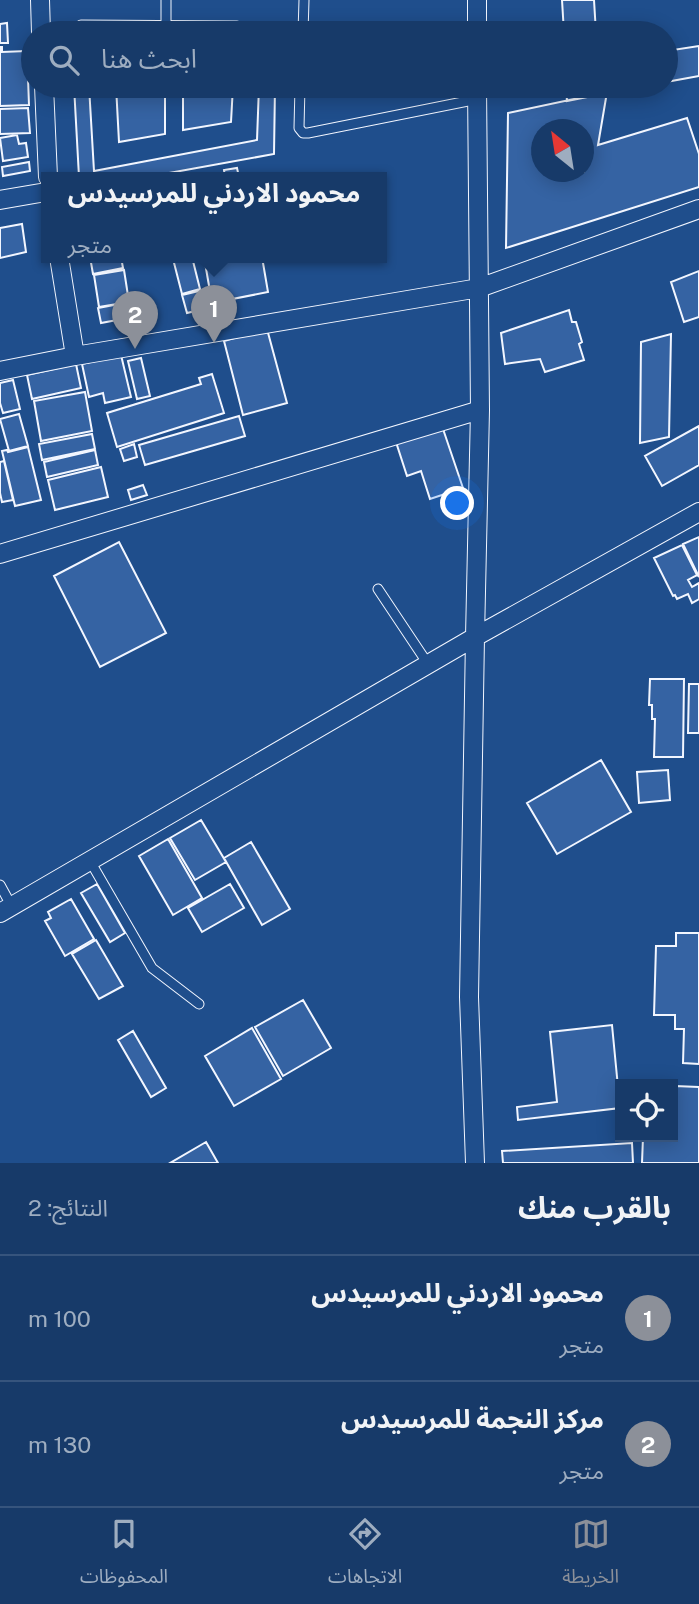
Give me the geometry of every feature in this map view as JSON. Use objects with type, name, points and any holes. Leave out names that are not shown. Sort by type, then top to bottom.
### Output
[{"type":"street","points":[[40,0],[41,21]]},
{"type":"street","points":[[477,0],[477,21]]},
{"type":"street","points":[[45,98],[48,172]]},
{"type":"street","points":[[475,1163],[469,997],[480,410],[477,98]]},
{"type":"street","points":[[0,201],[41,193]]},
{"type":"street","points":[[0,371],[479,288],[699,209]]},
{"type":"street","points":[[61,263],[75,356]]},
{"type":"street","points":[[0,554],[480,410]]},
{"type":"street","points":[[6,910],[475,637],[699,512]]},
{"type":"lane","points":[[166,0],[166,21]]},
{"type":"lane","points":[[303,21],[304,0]]},
{"type":"lane","points":[[300,98],[299,128],[303,133],[452,98]]},
{"type":"lane","points":[[378,589],[428,664]]},
{"type":"lane","points":[[90,861],[152,968],[199,1004]]},
{"type":"lane","points":[[0,885],[6,910]]},
{"type":"building","points":[[562,0],[594,0],[595,21],[563,21]]},
{"type":"building","points":[[7,23],[8,43],[0,43],[0,24]]},
{"type":"building","points":[[699,46],[699,76],[678,80],[678,49]]},
{"type":"building","points":[[2,47],[2,52],[21,51],[21,98],[29,98],[29,105],[0,106]]},
{"type":"building","points":[[75,98],[90,98],[94,171],[257,140],[259,98],[275,98],[274,154],[175,172],[79,172]]},
{"type":"building","points":[[117,98],[165,98],[165,134],[119,142]]},
{"type":"building","points":[[183,98],[232,98],[231,122],[183,130]]},
{"type":"building","points":[[579,98],[606,98],[598,145],[687,118],[699,154],[699,187],[506,248],[508,113]]},
{"type":"building","points":[[28,108],[30,133],[0,134],[0,109]]},
{"type":"building","points":[[17,135],[19,144],[26,143],[28,157],[3,161],[0,138]]},
{"type":"building","points":[[29,162],[30,171],[3,176],[2,167]]},
{"type":"building","points":[[237,168],[238,172],[224,172]]},
{"type":"building","points":[[22,224],[26,252],[0,258],[0,228]]},
{"type":"building","points":[[91,263],[122,263],[123,268],[93,274]]},
{"type":"building","points":[[174,263],[194,263],[200,289],[182,294]]},
{"type":"building","points":[[205,263],[263,263],[268,292],[212,303]]},
{"type":"building","points":[[124,270],[129,302],[99,307],[94,275]]},
{"type":"building","points":[[699,271],[699,317],[684,322],[671,282]]},
{"type":"building","points":[[199,291],[204,309],[187,313],[182,295]]},
{"type":"building","points":[[130,302],[133,317],[101,323],[98,308]]},
{"type":"building","points":[[152,306],[154,320],[138,323],[136,309]]},
{"type":"building","points":[[569,310],[582,342],[579,344],[584,360],[545,372],[540,359],[505,364],[501,333]]},
{"type":"building","points":[[267,329],[287,403],[243,415],[224,341]]},
{"type":"building","points":[[671,334],[669,437],[640,443],[641,342]]},
{"type":"building","points":[[121,355],[131,397],[105,403],[103,393],[89,397],[82,364]]},
{"type":"building","points":[[141,358],[150,396],[137,399],[128,361]]},
{"type":"building","points":[[76,364],[81,388],[32,399],[27,375]]},
{"type":"building","points":[[212,374],[224,413],[117,447],[107,413],[201,384],[199,378]]},
{"type":"building","points":[[13,380],[20,409],[3,413],[0,383]]},
{"type":"building","points":[[85,392],[92,431],[41,441],[34,401]]},
{"type":"building","points":[[19,414],[28,446],[9,451],[0,419]]},
{"type":"building","points":[[239,416],[245,436],[145,465],[139,445]]},
{"type":"building","points":[[442,426],[463,488],[430,499],[421,471],[407,476],[396,442]]},
{"type":"building","points":[[699,426],[699,465],[662,486],[645,456]]},
{"type":"building","points":[[92,434],[95,449],[42,460],[39,444]]},
{"type":"building","points":[[134,444],[137,457],[124,461],[120,449]]},
{"type":"building","points":[[28,447],[41,500],[15,506],[2,451]]},
{"type":"building","points":[[95,450],[98,465],[47,477],[44,462]]},
{"type":"building","points":[[4,461],[13,500],[2,502],[0,462]]},
{"type":"building","points":[[101,467],[108,497],[55,510],[48,480]]},
{"type":"building","points":[[143,485],[147,495],[131,500],[128,490]]},
{"type":"building","points":[[699,537],[699,577],[683,544]]},
{"type":"building","points":[[119,542],[166,633],[100,667],[54,576]]},
{"type":"building","points":[[682,545],[697,575],[688,580],[692,587],[699,583],[699,599],[692,603],[688,594],[677,599],[673,596],[654,558]]},
{"type":"building","points":[[650,679],[684,679],[683,757],[654,757],[655,719],[652,719],[652,705],[649,705]]},
{"type":"building","points":[[689,684],[699,684],[699,733],[688,733]]},
{"type":"building","points":[[601,760],[631,812],[557,854],[527,803]]},
{"type":"building","points":[[668,770],[670,800],[639,803],[637,772]]},
{"type":"building","points":[[201,820],[226,862],[195,880],[170,838]]},
{"type":"building","points":[[168,839],[202,898],[173,915],[139,856]]},
{"type":"building","points":[[251,842],[290,909],[262,925],[224,858]]},
{"type":"building","points":[[97,884],[125,933],[110,942],[81,893]]},
{"type":"building","points":[[230,884],[244,908],[202,932],[188,908]]},
{"type":"building","points":[[71,899],[94,939],[65,956],[45,921],[51,918],[48,912]]},
{"type":"building","points":[[676,933],[699,933],[699,1064],[683,1063],[684,1029],[675,1029],[675,1015],[654,1015],[656,946],[676,946]]},
{"type":"building","points":[[96,940],[123,986],[99,999],[72,954]]},
{"type":"building","points":[[303,1000],[331,1048],[283,1076],[255,1027]]},
{"type":"building","points":[[612,1025],[617,1079],[615,1079],[615,1109],[518,1120],[517,1107],[557,1102],[550,1032]]},
{"type":"building","points":[[252,1028],[281,1079],[234,1106],[205,1056]]},
{"type":"building","points":[[133,1031],[166,1088],[151,1097],[118,1040]]},
{"type":"building","points":[[678,1086],[699,1087],[699,1163],[642,1163],[643,1142],[678,1142]]},
{"type":"building","points":[[206,1142],[218,1163],[170,1163]]},
{"type":"building","points":[[632,1143],[633,1163],[503,1163],[502,1151]]},
{"type":"place","name":"محمود الاردني للمرسيدس","points":[[214,343]]},
{"type":"place","name":"مركز النجمة للمرسيدس","points":[[135,349]]}]
